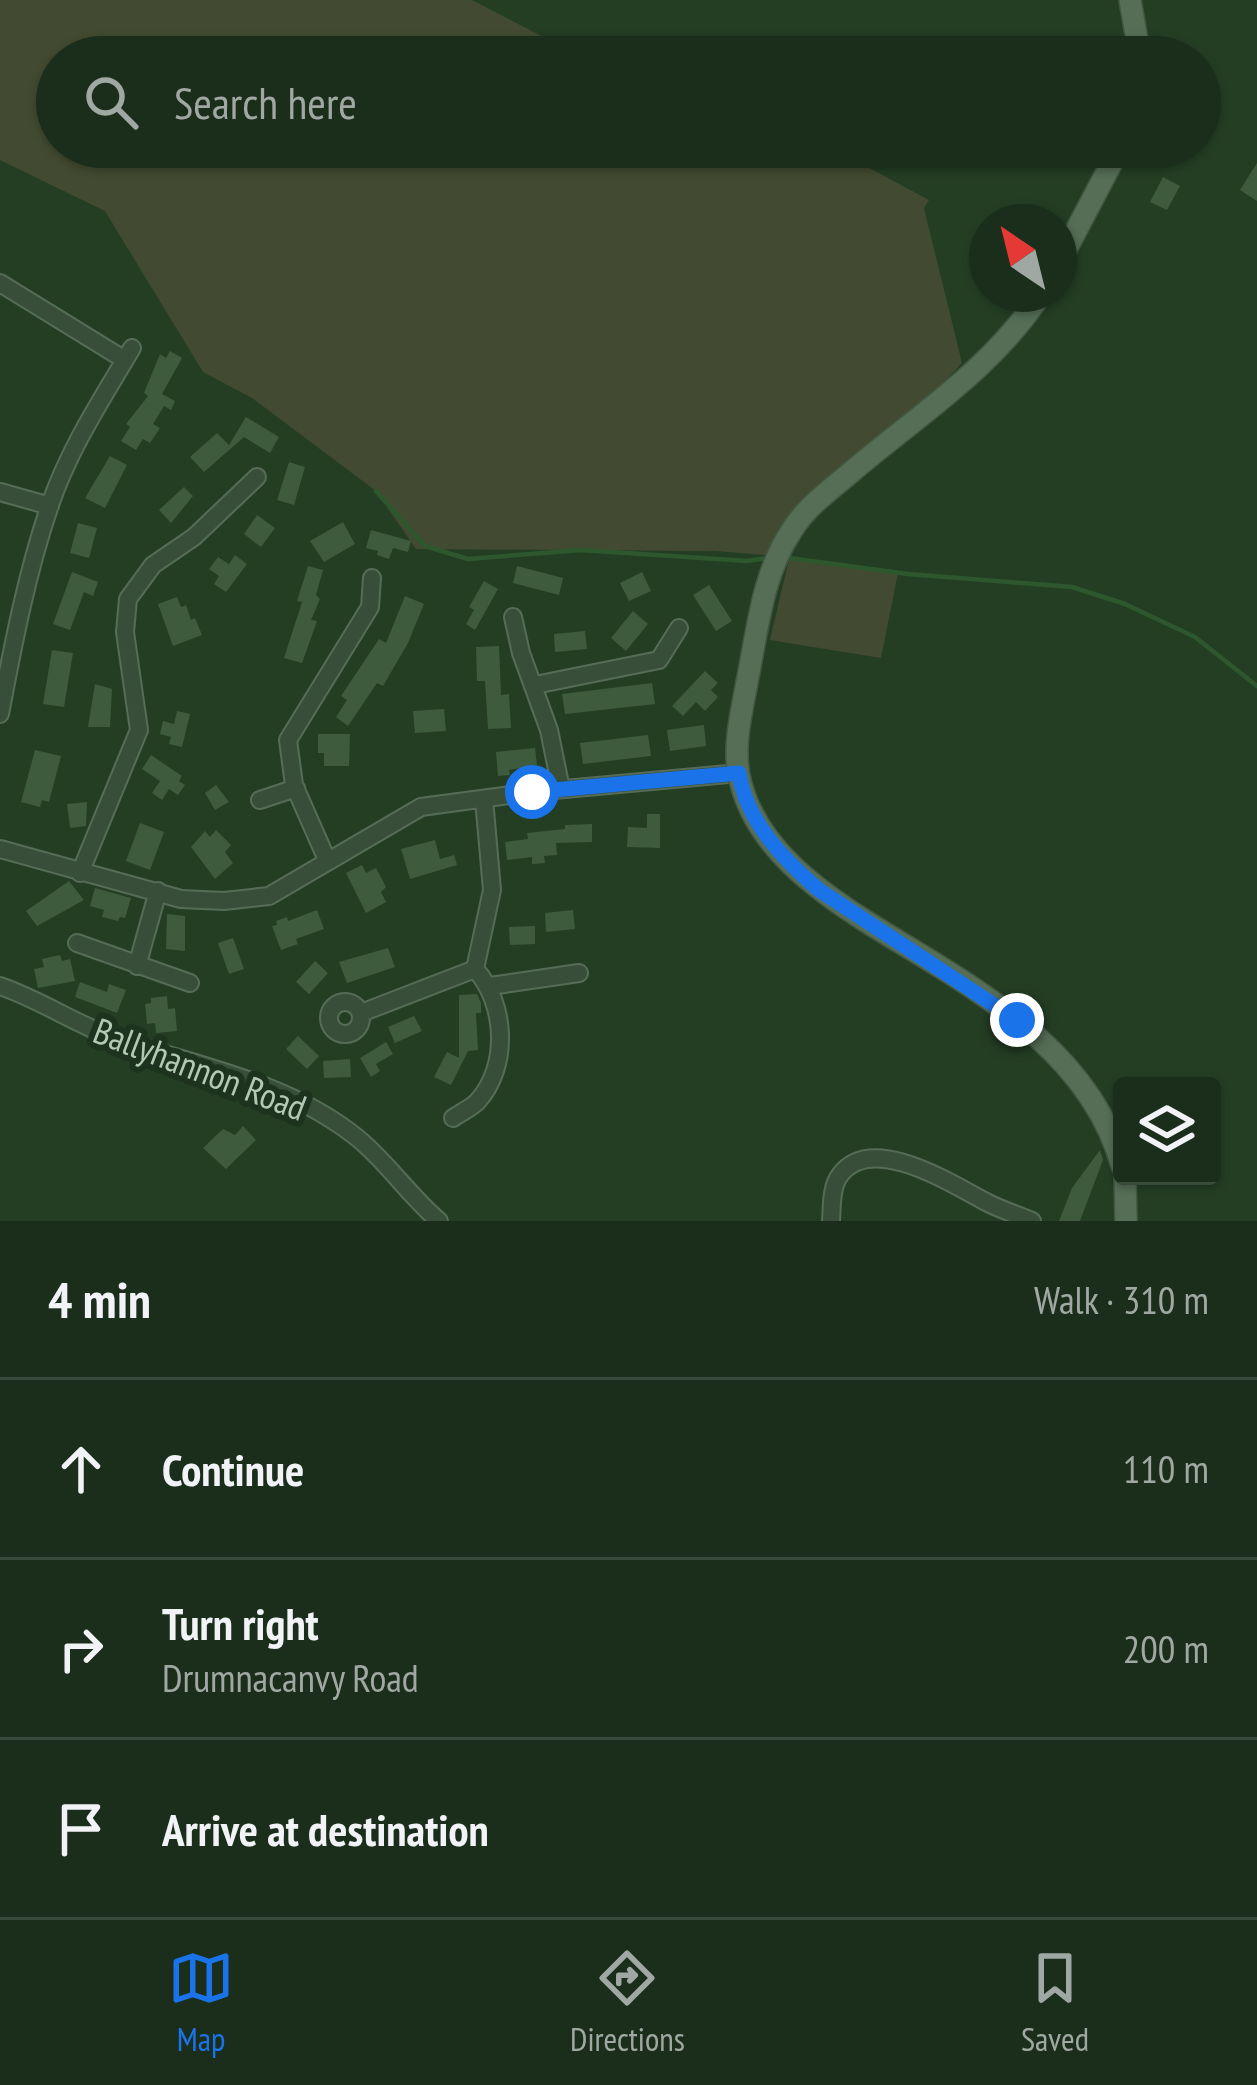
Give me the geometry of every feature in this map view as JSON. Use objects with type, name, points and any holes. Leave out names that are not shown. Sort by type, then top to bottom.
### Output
[{"type":"main road","points":[[1130,0],[1136,36]]},
{"type":"main road","points":[[1077,229],[1109,168]]},
{"type":"main road","points":[[1027,312],[986,364],[880,447],[794,526],[768,581],[758,621],[739,721],[739,773],[752,812],[793,867],[836,902],[974,990],[1053,1050],[1104,1116],[1113,1141]]},
{"type":"main road","points":[[1125,1185],[1126,1221]]},
{"type":"street","points":[[0,283],[128,354],[75,447],[50,506],[0,714]]},
{"type":"street","points":[[80,873],[139,730],[125,632],[128,599],[153,565],[194,537],[257,477]]},
{"type":"street","points":[[0,492],[50,506]]},
{"type":"street","points":[[327,860],[296,788],[288,740],[370,607],[372,578]]},
{"type":"street","points":[[513,617],[561,789]]},
{"type":"street","points":[[535,685],[659,660],[679,628]]},
{"type":"street","points":[[0,849],[181,899],[224,901],[268,896],[421,807],[739,773]]},
{"type":"street","points":[[260,800],[296,788]]},
{"type":"street","points":[[475,969],[493,890],[484,800]]},
{"type":"street","points":[[137,966],[158,891]]},
{"type":"street","points":[[76,943],[190,983]]},
{"type":"street","points":[[453,1118],[478,1101],[498,1063],[499,1015],[490,986],[475,969]]},
{"type":"street","points":[[361,1013],[475,969]]},
{"type":"street","points":[[490,986],[579,973]]},
{"type":"street","name":"Ballyhannon Road","points":[[0,986],[89,1028],[243,1076],[315,1111],[355,1136],[439,1221]]},
{"type":"street","points":[[831,1221],[833,1193],[841,1174],[859,1161],[878,1160],[896,1160],[933,1172],[990,1204],[1033,1221]]},
{"type":"green space","points":[[0,0],[472,0],[541,36],[36,36],[36,168],[869,168],[929,200],[924,208],[962,363],[777,556],[716,551],[416,549],[376,491],[252,398],[203,372],[105,211],[0,160]]},
{"type":"green space","points":[[789,559],[898,573],[881,658],[770,640]]},
{"type":"building","points":[[1257,163],[1257,201],[1240,190]]},
{"type":"building","points":[[1163,177],[1180,186],[1167,210],[1150,202]]},
{"type":"building","points":[[170,351],[182,358],[162,394],[175,401],[171,410],[164,406],[153,424],[160,428],[150,443],[143,439],[136,450],[121,441],[130,427],[126,424],[148,396],[144,393],[160,354],[166,358]]},
{"type":"building","points":[[246,417],[279,437],[270,453],[244,437],[204,472],[190,457],[217,433],[229,445]]},
{"type":"building","points":[[110,456],[127,465],[105,508],[85,498]]},
{"type":"building","points":[[289,462],[305,467],[294,505],[277,500]]},
{"type":"building","points":[[184,487],[193,496],[171,523],[159,510]]},
{"type":"building","points":[[257,515],[275,528],[261,547],[244,534]]},
{"type":"building","points":[[343,522],[355,544],[324,562],[310,541]]},
{"type":"building","points":[[78,523],[97,528],[89,558],[70,553]]},
{"type":"building","points":[[371,530],[411,541],[408,552],[393,548],[389,559],[377,555],[378,551],[366,548]]},
{"type":"building","points":[[235,555],[247,564],[226,592],[214,584],[219,576],[209,569],[218,557],[229,564]]},
{"type":"building","points":[[308,566],[323,570],[316,595],[320,599],[311,620],[317,621],[302,663],[284,658]]},
{"type":"building","points":[[517,566],[563,578],[559,595],[513,583]]},
{"type":"building","points":[[72,572],[98,582],[93,596],[84,592],[70,630],[53,624]]},
{"type":"building","points":[[642,572],[651,591],[629,601],[620,583]]},
{"type":"building","points":[[484,581],[498,589],[475,630],[466,624],[474,610],[469,607]]},
{"type":"building","points":[[709,585],[732,621],[716,631],[693,595]]},
{"type":"building","points":[[405,596],[424,604],[408,643],[383,686],[377,683],[348,726],[336,717],[347,700],[341,696],[379,639],[386,643]]},
{"type":"building","points":[[177,597],[202,635],[173,646],[158,604]]},
{"type":"building","points":[[633,611],[648,624],[626,651],[611,638]]},
{"type":"building","points":[[585,631],[587,649],[555,652],[554,634]]},
{"type":"building","points":[[499,646],[501,695],[509,694],[511,728],[488,729],[485,681],[477,681],[476,647]]},
{"type":"building","points":[[52,650],[73,653],[64,707],[43,704]]},
{"type":"building","points":[[705,671],[718,683],[711,690],[718,697],[705,711],[696,702],[683,716],[672,706]]},
{"type":"building","points":[[652,683],[655,704],[565,714],[562,694]]},
{"type":"building","points":[[95,684],[112,689],[110,727],[88,727]]},
{"type":"building","points":[[444,709],[446,731],[415,733],[413,711]]},
{"type":"building","points":[[177,711],[190,714],[182,747],[169,744],[171,737],[160,734],[163,721],[174,724]]},
{"type":"building","points":[[704,725],[706,746],[670,751],[667,730]]},
{"type":"building","points":[[318,734],[350,734],[349,766],[324,766]]},
{"type":"building","points":[[648,735],[651,756],[583,764],[580,743]]},
{"type":"building","points":[[535,748],[537,765],[498,776],[496,752]]},
{"type":"building","points":[[35,750],[61,756],[49,802],[42,800],[40,807],[21,802]]},
{"type":"building","points":[[151,755],[182,776],[179,781],[185,785],[178,795],[169,789],[162,800],[152,793],[160,781],[142,769]]},
{"type":"building","points":[[216,785],[229,802],[215,810],[205,793]]},
{"type":"building","points":[[87,802],[86,826],[70,828],[67,804]]},
{"type":"building","points":[[647,814],[660,814],[660,848],[627,847],[628,827],[647,828]]},
{"type":"building","points":[[140,823],[164,832],[150,870],[126,861]]},
{"type":"building","points":[[592,824],[592,842],[556,843],[557,855],[544,856],[545,863],[532,864],[532,857],[507,860],[505,842],[528,839],[527,833],[565,829],[565,825]]},
{"type":"building","points":[[216,830],[231,845],[225,852],[233,863],[215,879],[191,847],[205,831],[210,837]]},
{"type":"building","points":[[435,840],[440,859],[454,855],[457,865],[410,879],[401,849]]},
{"type":"building","points":[[362,865],[366,873],[376,868],[386,887],[381,892],[386,902],[366,913],[346,873]]},
{"type":"building","points":[[69,881],[84,900],[37,926],[26,911]]},
{"type":"building","points":[[95,888],[131,898],[125,918],[102,917],[104,910],[90,906]]},
{"type":"building","points":[[317,910],[324,929],[281,950],[272,926],[276,921]]},
{"type":"building","points":[[573,910],[575,929],[546,932],[545,913]]},
{"type":"building","points":[[167,914],[185,916],[185,951],[166,949]]},
{"type":"building","points":[[535,926],[535,944],[510,945],[509,927]]},
{"type":"building","points":[[233,938],[244,969],[229,974],[218,943]]},
{"type":"building","points":[[388,948],[395,967],[347,983],[339,962]]},
{"type":"building","points":[[60,955],[62,961],[70,959],[75,981],[38,988],[34,969],[44,967],[42,959]]},
{"type":"building","points":[[315,961],[328,973],[309,994],[296,982]]},
{"type":"building","points":[[80,982],[107,992],[109,984],[126,990],[117,1013],[75,997]]},
{"type":"building","points":[[477,994],[481,1003],[481,1013],[476,1013],[478,1050],[468,1051],[451,1085],[434,1077],[447,1052],[459,1058],[459,995]]},
{"type":"building","points":[[167,996],[168,1009],[175,1008],[177,1031],[156,1033],[155,1023],[147,1024],[145,1004]]},
{"type":"building","points":[[414,1016],[422,1031],[395,1043],[388,1027]]},
{"type":"building","points":[[298,1036],[319,1056],[307,1069],[286,1049]]},
{"type":"building","points":[[386,1042],[393,1054],[376,1064],[380,1071],[371,1077],[360,1058]]},
{"type":"building","points":[[350,1059],[351,1077],[324,1078],[323,1061]]},
{"type":"building","points":[[243,1126],[256,1140],[226,1169],[203,1148],[223,1129],[235,1135]]},
{"type":"building","points":[[1100,1150],[1103,1160],[1080,1221],[1059,1221],[1072,1188]]},
{"type":"waterway","points":[[376,491],[425,546],[468,559],[581,550],[747,561],[767,558]]},
{"type":"waterway","points":[[789,558],[908,574],[1072,587],[1125,604],[1195,637],[1257,686]]},
{"type":"route","points":[[532,792],[739,773],[752,812],[793,867],[819,890],[1017,1020]]}]
